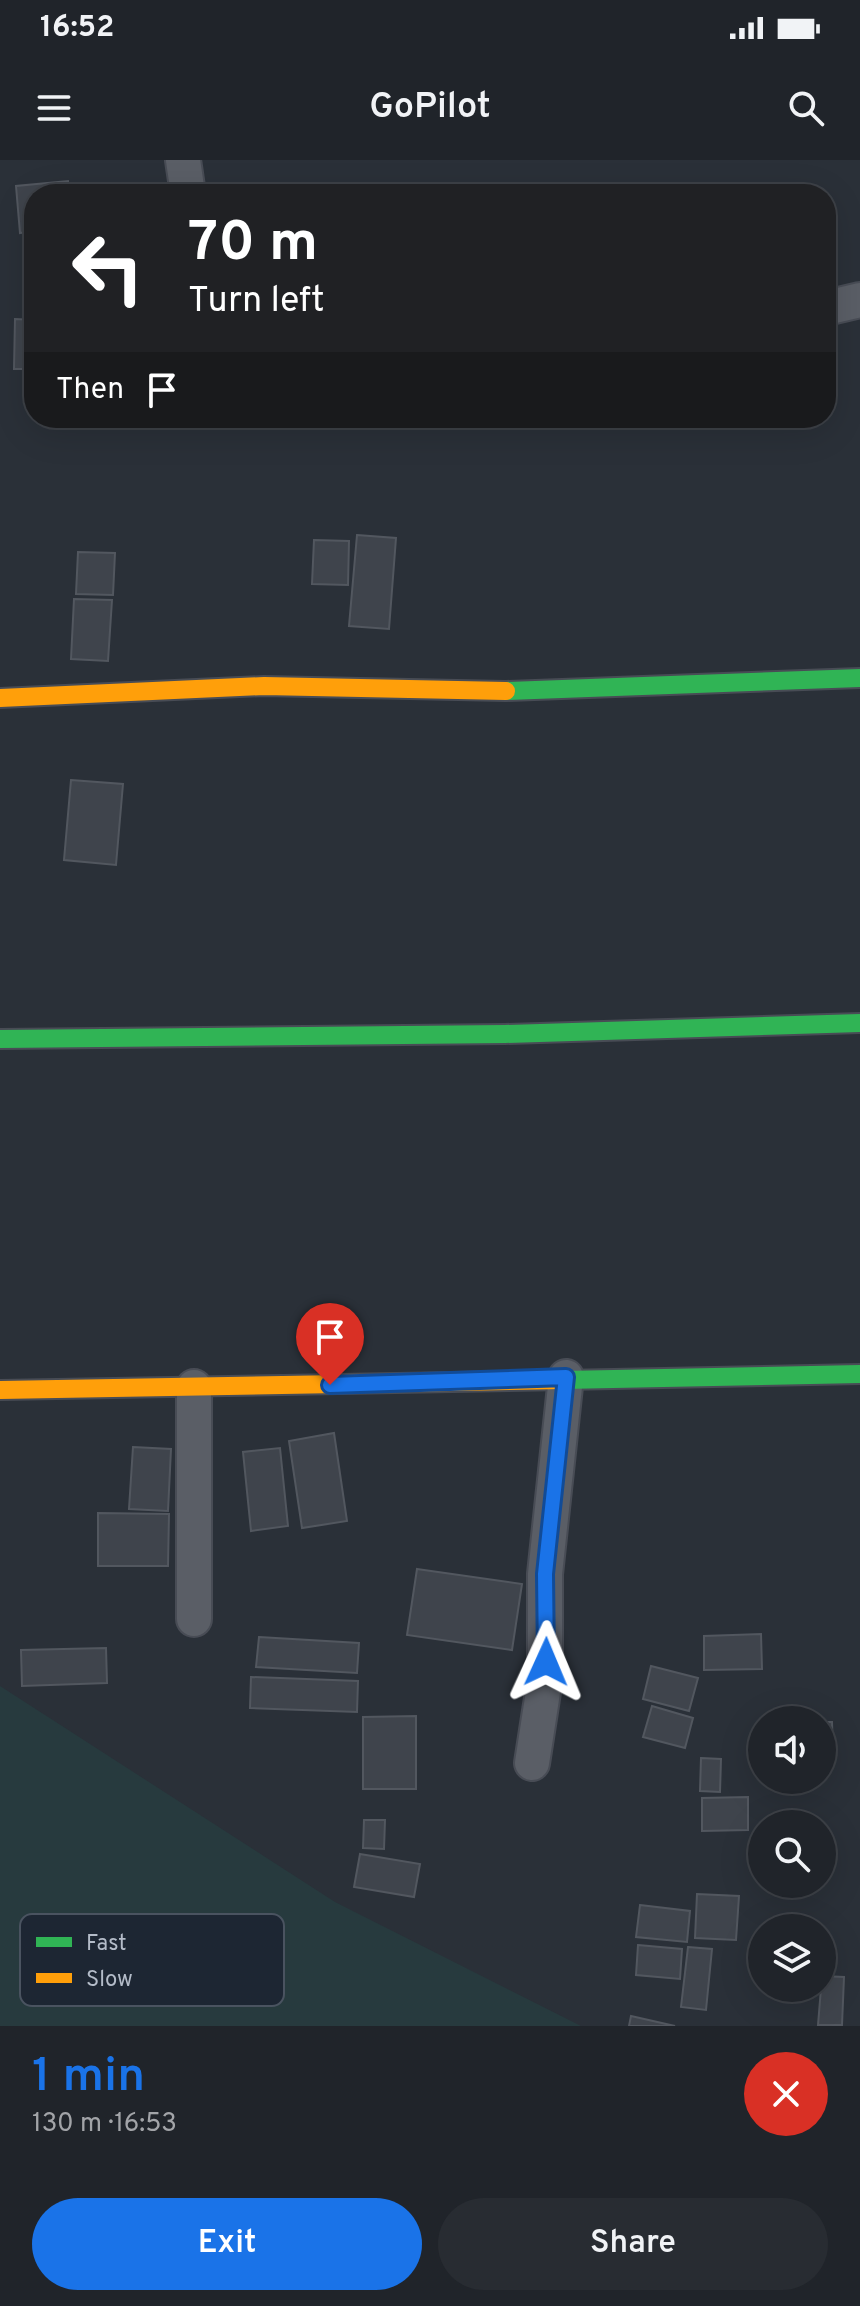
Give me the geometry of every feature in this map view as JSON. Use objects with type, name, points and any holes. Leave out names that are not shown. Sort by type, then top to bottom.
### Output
[{"type":"street","points":[[183,160],[187,184]]},
{"type":"street","points":[[836,306],[860,300]]},
{"type":"street","points":[[0,698],[264,686],[494,691],[860,678]]},
{"type":"street","points":[[0,1039],[505,1034],[860,1023]]},
{"type":"street","points":[[0,1390],[566,1377],[860,1374]]},
{"type":"street","points":[[532,1763],[545,1679],[545,1574],[566,1377]]},
{"type":"street","points":[[194,1387],[194,1619]]},
{"type":"green space","points":[[0,1686],[335,1902],[581,2026],[0,2026]]},
{"type":"building","points":[[68,181],[68,184],[37,184]]},
{"type":"building","points":[[24,185],[24,232],[20,233],[16,186]]},
{"type":"building","points":[[15,319],[24,319],[24,369],[14,369]]},
{"type":"building","points":[[357,535],[396,538],[389,629],[349,626]]},
{"type":"building","points":[[314,540],[349,541],[348,585],[312,584]]},
{"type":"building","points":[[78,552],[115,553],[113,595],[76,594]]},
{"type":"building","points":[[74,599],[112,600],[108,661],[71,659]]},
{"type":"building","points":[[71,780],[123,784],[116,865],[64,860]]},
{"type":"building","points":[[334,1433],[347,1521],[302,1528],[289,1441]]},
{"type":"building","points":[[133,1447],[171,1449],[168,1511],[129,1509]]},
{"type":"building","points":[[280,1448],[288,1526],[251,1531],[243,1452]]},
{"type":"building","points":[[98,1513],[169,1514],[168,1566],[98,1566]]},
{"type":"building","points":[[417,1569],[522,1584],[512,1650],[407,1635]]},
{"type":"building","points":[[761,1634],[762,1669],[704,1670],[704,1636]]},
{"type":"building","points":[[259,1637],[359,1643],[357,1673],[256,1667]]},
{"type":"building","points":[[106,1648],[107,1683],[22,1686],[21,1650]]},
{"type":"building","points":[[651,1666],[698,1678],[689,1711],[643,1699]]},
{"type":"building","points":[[251,1677],[358,1681],[357,1712],[250,1708]]},
{"type":"building","points":[[652,1706],[693,1718],[685,1748],[643,1737]]},
{"type":"building","points":[[416,1716],[416,1789],[363,1789],[363,1717]]},
{"type":"building","points":[[701,1758],[721,1759],[720,1792],[700,1791]]},
{"type":"building","points":[[748,1797],[748,1830],[702,1831],[702,1798]]},
{"type":"building","points":[[364,1820],[385,1820],[384,1849],[363,1848]]},
{"type":"building","points":[[360,1854],[420,1864],[414,1897],[354,1887]]},
{"type":"building","points":[[697,1894],[739,1896],[736,1940],[695,1938]]},
{"type":"building","points":[[640,1905],[690,1911],[687,1942],[636,1937]]},
{"type":"building","points":[[638,1945],[682,1949],[680,1979],[636,1975]]},
{"type":"building","points":[[688,1947],[712,1949],[706,2010],[681,2007]]},
{"type":"building","points":[[836,1977],[844,1977],[842,2025],[818,2025],[820,2002],[836,2002]]},
{"type":"building","points":[[631,2016],[675,2026],[629,2026]]},
{"type":"traffic: fast","points":[[506,691],[860,678]]},
{"type":"traffic: fast","points":[[0,1039],[505,1034],[860,1023]]},
{"type":"traffic: fast","points":[[563,1380],[860,1374]]},
{"type":"traffic: slow","points":[[0,698],[264,686],[506,691]]},
{"type":"traffic: slow","points":[[0,1390],[563,1380]]},
{"type":"route","points":[[330,1385],[566,1377],[545,1574],[546,1662]]}]
